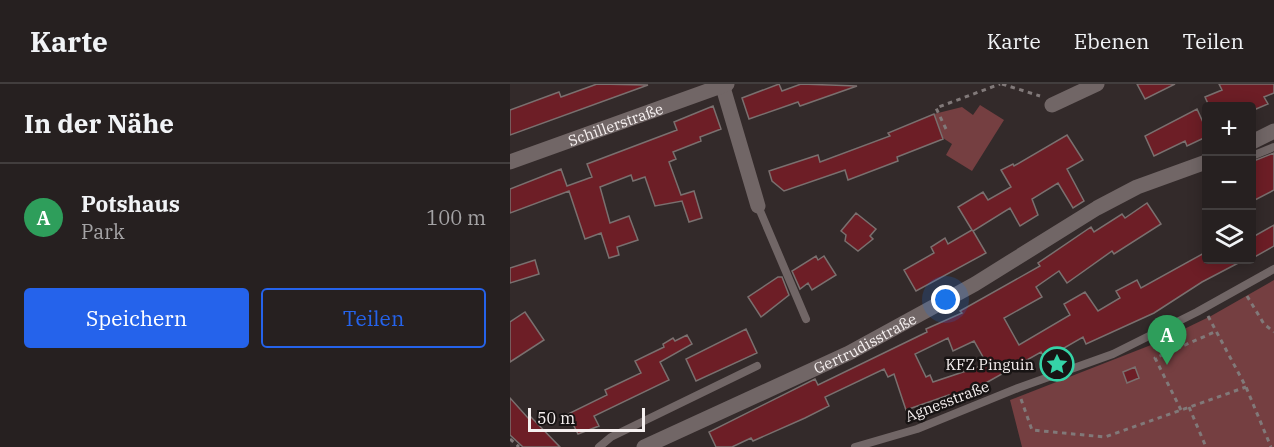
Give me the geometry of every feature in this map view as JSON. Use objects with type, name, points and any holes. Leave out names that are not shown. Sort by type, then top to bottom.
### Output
[{"type":"street","points":[[1046,101],[1097,84]]},
{"type":"street","name":"Schillerstraße","points":[[510,162],[724,85],[758,206]]},
{"type":"street","points":[[1256,140],[1274,131]]},
{"type":"street","name":"Gertrudisstraße","points":[[644,447],[849,353],[975,284],[1096,208],[1127,193],[1202,164]]},
{"type":"lane","points":[[1256,154],[1274,147]]},
{"type":"lane","points":[[758,206],[806,319]]},
{"type":"lane","name":"Agnesstraße","points":[[855,447],[917,429],[1018,388],[1113,354],[1204,308],[1274,268]]},
{"type":"lane","points":[[599,447],[611,437],[757,366]]},
{"type":"path","points":[[946,129],[936,108],[1001,84],[1046,101]]},
{"type":"path","points":[[1242,286],[1264,324],[1274,332]]},
{"type":"path","points":[[1204,308],[1246,387],[1271,447]]},
{"type":"path","points":[[1181,410],[1155,358],[1217,331]]},
{"type":"path","points":[[1018,388],[1032,430],[1105,437],[1246,387]]},
{"type":"path","points":[[1189,407],[1206,447]]},
{"type":"path","points":[[510,439],[519,447]]},
{"type":"shaded area","points":[[980,105],[1004,120],[972,171],[946,155],[952,144],[943,138],[934,114],[962,107],[973,115]]},
{"type":"shaded area","points":[[1274,280],[1274,447],[1022,447],[1010,400],[1151,345],[1211,316]]},
{"type":"building","points":[[597,84],[648,85],[510,135],[510,110],[559,92],[561,97]]},
{"type":"building","points":[[779,84],[782,91],[801,84],[857,86],[800,106],[798,102],[749,119],[742,98]]},
{"type":"building","points":[[1137,84],[1175,84],[1145,99]]},
{"type":"building","points":[[1219,84],[1274,84],[1274,93],[1264,97],[1268,104],[1256,109],[1256,102],[1207,102],[1205,97],[1222,90]]},
{"type":"building","points":[[713,106],[721,129],[700,137],[701,141],[673,152],[676,159],[669,162],[681,195],[694,191],[702,218],[689,222],[682,201],[655,206],[645,177],[633,181],[631,175],[600,187],[610,223],[629,216],[638,240],[617,247],[619,255],[609,258],[601,233],[585,239],[569,191],[510,213],[510,189],[561,169],[567,186],[592,177],[587,164],[677,130],[674,122]]},
{"type":"building","points":[[1197,109],[1202,120],[1202,139],[1187,146],[1185,141],[1154,156],[1145,136]]},
{"type":"building","points":[[934,114],[943,139],[897,157],[898,161],[848,180],[845,170],[784,191],[772,181],[769,171],[818,155],[820,162],[890,136],[888,133]]},
{"type":"building","points":[[1067,135],[1083,160],[1067,169],[1084,201],[1073,208],[1058,183],[1032,199],[1038,215],[1020,226],[1010,208],[973,231],[986,253],[916,291],[904,270],[934,253],[931,247],[945,238],[948,244],[972,230],[958,207],[983,192],[988,200],[1011,187],[1001,170],[1013,164],[1014,166]]},
{"type":"building","points":[[1274,153],[1274,190],[1256,199],[1256,160]]},
{"type":"building","points":[[1147,203],[1161,224],[1114,254],[1112,251],[1067,283],[1059,271],[1036,287],[1042,297],[1004,318],[1019,345],[1070,315],[1064,304],[1085,292],[1098,311],[1120,298],[1116,291],[1137,280],[1141,288],[1202,254],[1202,264],[1236,264],[1202,282],[1154,313],[1086,344],[1083,337],[1045,359],[1041,352],[984,384],[950,397],[949,395],[906,410],[894,374],[888,377],[884,369],[825,397],[829,406],[805,418],[753,441],[751,438],[732,447],[716,447],[709,432],[815,379],[818,385],[927,332],[926,329],[962,313],[960,311],[1040,266],[1038,263],[1091,227],[1094,232],[1122,214],[1125,218]],"holes":[[[948,338],[953,351],[974,341],[987,364],[933,382],[930,375],[926,377],[915,354]]]},
{"type":"building","points":[[856,213],[876,229],[870,236],[873,239],[858,251],[845,241],[846,235],[841,231]]},
{"type":"building","points":[[1274,225],[1274,246],[1256,256],[1256,235]]},
{"type":"building","points":[[816,256],[818,260],[824,256],[836,275],[812,290],[808,283],[800,289],[792,271]]},
{"type":"building","points":[[535,260],[539,274],[510,283],[510,268]]},
{"type":"building","points":[[778,277],[782,277],[789,295],[761,317],[748,297]]},
{"type":"building","points":[[525,312],[544,340],[510,362],[510,322]]},
{"type":"building","points":[[746,329],[757,353],[696,381],[686,359]]},
{"type":"building","points":[[687,335],[692,344],[660,362],[669,380],[594,416],[599,426],[578,434],[568,414],[607,395],[605,390],[641,373],[635,361],[664,347],[663,344],[673,338],[675,341]]},
{"type":"building","points":[[1135,367],[1139,378],[1127,383],[1123,372]]},
{"type":"building","points":[[510,398],[560,447],[523,447],[510,435]]},
{"type":"place","name":"KFZ Pinguin","points":[[1057,364]]},
{"type":"place","name":"Potshaus","points":[[1167,365]]}]
